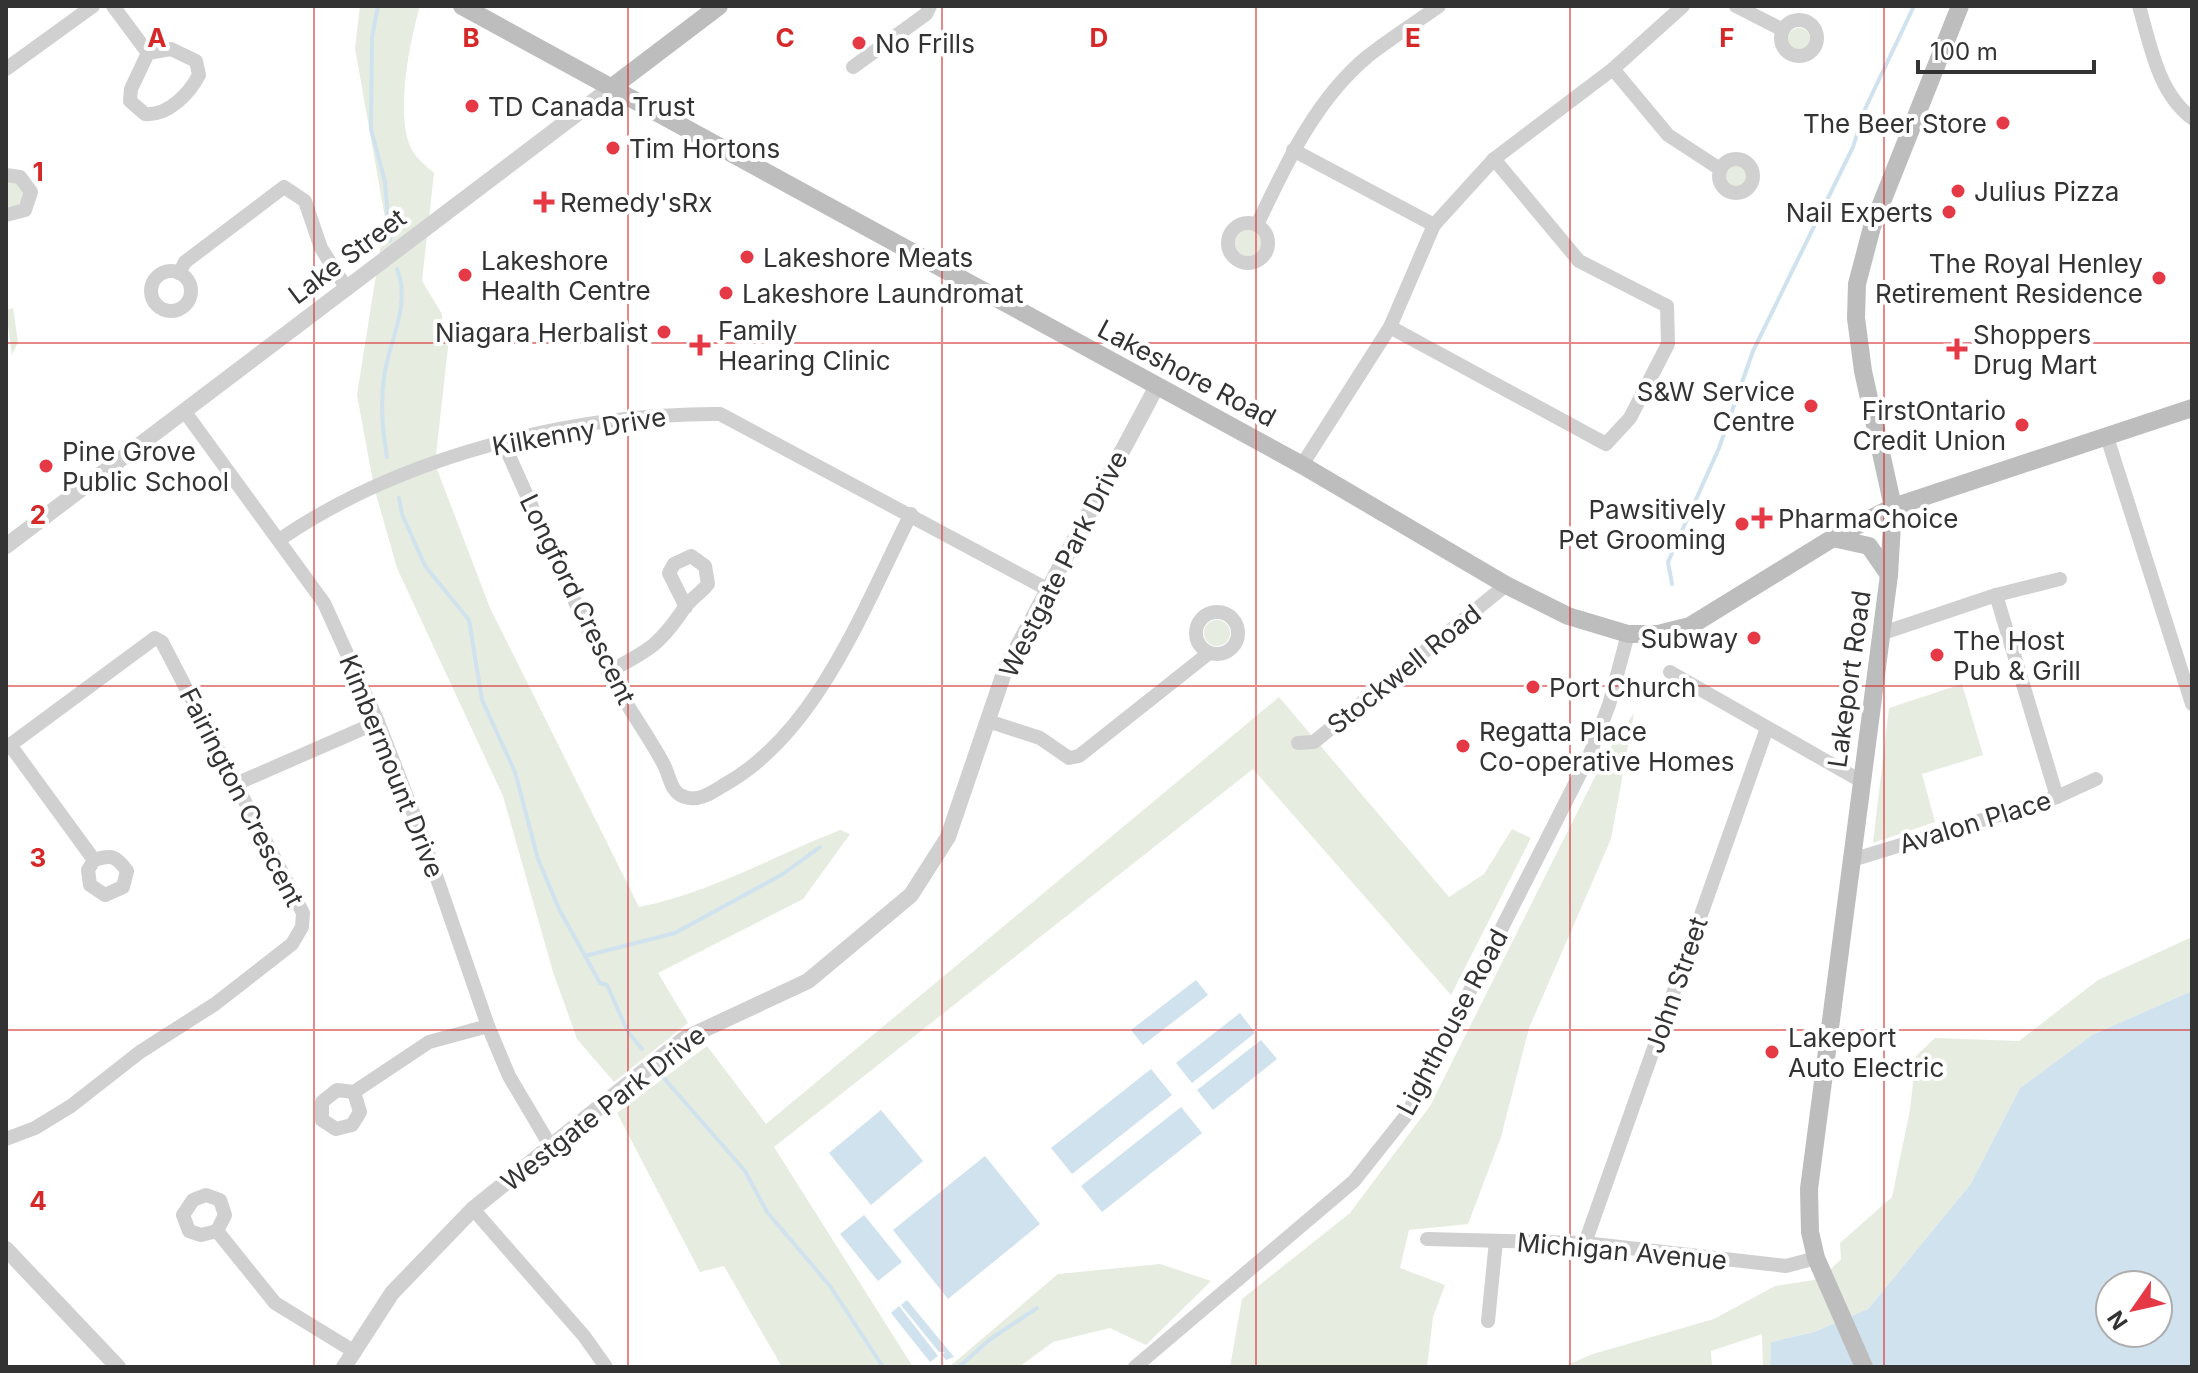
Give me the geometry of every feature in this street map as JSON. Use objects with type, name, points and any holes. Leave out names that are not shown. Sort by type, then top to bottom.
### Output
[{"type":"main road","name":"Lakeshore Road","points":[[462,6],[1302,465],[1506,585],[1568,616],[1628,634],[1658,634],[1690,626],[1833,538],[1893,507],[2192,408]]},
{"type":"main road","name":"Lake Street","points":[[611,88],[719,6]]},
{"type":"main road","name":"Lakeport Road","points":[[1864,1367],[1816,1258],[1810,1232],[1809,1189],[1889,575],[1893,507],[1863,371],[1856,318],[1857,284],[1869,235],[1960,6]]},
{"type":"main road","points":[[1833,538],[1869,546],[1889,575]]},
{"type":"street","points":[[6,69],[93,6]]},
{"type":"street","points":[[113,6],[148,53]]},
{"type":"street","points":[[853,67],[926,14],[930,6]]},
{"type":"street","points":[[1257,225],[1293,150],[1326,101],[1366,58],[1439,6]]},
{"type":"street","points":[[1302,465],[1390,327],[1434,225],[1494,159],[1613,69],[1683,6]]},
{"type":"street","points":[[1736,6],[1783,30]]},
{"type":"street","points":[[2139,6],[2158,72],[2184,112],[2192,118]]},
{"type":"street","points":[[181,51],[200,67],[195,82],[178,101],[159,114],[151,115],[137,110],[130,101],[131,89],[148,53],[181,51]]},
{"type":"street","points":[[1613,69],[1668,135],[1720,169]]},
{"type":"street","name":"Lake Street","points":[[6,546],[611,88]]},
{"type":"street","points":[[1293,150],[1434,225]]},
{"type":"street","points":[[1390,327],[1606,444],[1630,418],[1668,344],[1667,306],[1579,261],[1494,159]]},
{"type":"street","points":[[6,175],[20,177],[31,192],[25,210],[6,215]]},
{"type":"street","points":[[179,273],[185,262],[284,187],[305,201],[321,248],[347,289]]},
{"type":"street","name":"Westgate Park Drive","points":[[344,1367],[392,1293],[473,1209],[691,1034],[788,993],[893,913],[911,895],[940,854],[1005,670],[1157,386]]},
{"type":"street","name":"Kimbermount Drive","points":[[185,412],[324,603],[378,722],[423,838],[488,1026],[509,1076],[551,1147]]},
{"type":"street","name":"Kilkenny Drive","points":[[279,540],[321,510],[367,487],[503,442],[658,413],[720,414],[1047,589]]},
{"type":"street","points":[[2107,437],[2192,702]]},
{"type":"street","name":"Longford Crescent","points":[[503,442],[608,672],[665,766],[672,787],[683,797],[698,799],[716,790],[776,749],[807,709],[848,638],[911,514]]},
{"type":"street","points":[[1880,634],[1996,595],[2060,579]]},
{"type":"street","name":"Stockwell Road","points":[[1298,743],[1314,742],[1506,585]]},
{"type":"street","points":[[1996,595],[2057,797]]},
{"type":"street","points":[[608,672],[657,646],[686,607]]},
{"type":"street","name":"Lighthouse Road","points":[[1135,1367],[1354,1181],[1408,1113],[1589,756],[1609,705],[1628,634]]},
{"type":"street","name":"Fairington Crescent","points":[[6,1139],[35,1128],[71,1106],[140,1052],[215,1004],[292,944],[302,927],[303,913],[238,783],[162,642],[155,638],[8,746]]},
{"type":"street","points":[[988,721],[1040,738],[1069,758],[1079,756],[1209,653]]},
{"type":"street","points":[[1670,672],[1861,781]]},
{"type":"street","points":[[238,783],[378,722]]},
{"type":"street","name":"John Street","points":[[1585,1243],[1767,728]]},
{"type":"street","points":[[8,746],[94,860]]},
{"type":"street","name":"Avalon Place","points":[[1852,860],[2057,797],[2096,779]]},
{"type":"street","points":[[354,1092],[429,1042],[488,1026]]},
{"type":"street","points":[[473,1209],[584,1336],[606,1367]]},
{"type":"street","points":[[217,1231],[275,1303],[355,1352]]},
{"type":"street","name":"Michigan Avenue","points":[[1427,1239],[1585,1243],[1786,1266],[1816,1258]]},
{"type":"street","points":[[1488,1321],[1496,1241]]},
{"type":"street","points":[[6,1249],[118,1367]]},
{"type":"shaded area","points":[[360,6],[420,6],[408,58],[404,119],[412,150],[434,173],[422,281],[442,314],[442,327],[449,338],[435,464],[490,608],[639,907],[717,883],[840,830],[850,834],[803,899],[658,973],[688,1023],[614,1082],[577,1039],[553,972],[503,796],[397,568],[374,487],[357,395],[385,218],[355,48]]},
{"type":"shaded area","points":[[1799,28],[1807,31],[1810,39],[1807,47],[1799,50],[1791,47],[1788,39],[1791,31]]},
{"type":"shaded area","points":[[1736,165],[1747,176],[1736,187],[1725,176]]},
{"type":"shaded area","points":[[6,182],[18,183],[24,195],[18,206],[6,207]]},
{"type":"shaded area","points":[[1248,230],[1258,233],[1261,243],[1258,253],[1248,256],[1238,253],[1235,243],[1238,233]]},
{"type":"shaded area","points":[[13,308],[18,342],[12,355],[6,310]]},
{"type":"shaded area","points":[[1217,620],[1226,624],[1230,633],[1226,642],[1217,646],[1208,642],[1204,633],[1208,624]]},
{"type":"shaded area","points":[[1962,684],[1983,755],[1922,774],[1935,822],[1873,843],[1889,708]]},
{"type":"shaded area","points":[[1279,697],[1449,897],[1484,874],[1512,829],[1531,838],[1451,995],[1253,769],[774,1147],[913,1367],[782,1367],[724,1266],[700,1272],[617,1113],[707,1046],[766,1124]]},
{"type":"shaded area","points":[[1634,713],[1611,839],[1529,1028],[1501,1137],[1468,1224],[1409,1230],[1400,1268],[1445,1285],[1433,1317],[1427,1367],[1230,1367],[1242,1299],[1350,1213],[1430,1106],[1607,753]]},
{"type":"shaded area","points":[[2192,937],[2192,991],[2092,1035],[2020,1088],[1970,1185],[1868,1309],[1814,1332],[1771,1342],[1770,1367],[1763,1367],[1762,1334],[1711,1351],[1712,1367],[1562,1367],[1593,1354],[1714,1319],[1775,1286],[1821,1279],[1841,1259],[1840,1243],[1892,1197],[1910,1110],[1916,1056],[1935,1038],[2019,1041],[2098,980]]},
{"type":"shaded area","points":[[1160,1264],[1211,1281],[1146,1345],[1110,1328],[1053,1342],[1019,1367],[949,1367],[1058,1274]]},
{"type":"water","points":[[1196,980],[1208,995],[1143,1045],[1131,1030]]},
{"type":"water","points":[[2192,991],[2192,1367],[1770,1367],[1771,1342],[1814,1332],[1868,1309],[1970,1185],[2020,1088],[2092,1035]]},
{"type":"water","points":[[1240,1013],[1255,1033],[1192,1083],[1176,1063]]},
{"type":"water","points":[[1261,1040],[1277,1059],[1213,1110],[1197,1090]]},
{"type":"water","points":[[1151,1069],[1172,1095],[1072,1174],[1051,1148]]},
{"type":"water","points":[[1181,1107],[1202,1133],[1102,1212],[1081,1186]]},
{"type":"water","points":[[881,1110],[923,1161],[871,1205],[829,1153]]},
{"type":"water","points":[[985,1156],[1040,1224],[948,1299],[893,1230]]},
{"type":"water","points":[[864,1215],[902,1262],[878,1281],[840,1234]]},
{"type":"water","points":[[907,1300],[954,1357],[946,1360],[942,1355],[945,1352],[939,1352],[901,1305]]},
{"type":"water","points":[[899,1306],[938,1356],[930,1362],[891,1313]]},
{"type":"waterway","points":[[378,6],[372,37],[371,129],[385,182],[390,241]]},
{"type":"waterway","points":[[1672,584],[1668,562],[1719,448],[1753,351],[1853,147],[1865,109],[1914,6]]},
{"type":"waterway","points":[[387,457],[382,393],[401,307],[401,282],[397,269]]},
{"type":"waterway","points":[[399,498],[402,514],[425,566],[469,620],[482,700],[515,772],[538,859],[559,909],[600,983],[607,985],[628,1032],[642,1049]]},
{"type":"waterway","points":[[585,956],[675,933],[783,874],[820,847]]},
{"type":"waterway","points":[[663,1077],[745,1171],[767,1212],[830,1286],[883,1367]]},
{"type":"waterway","points":[[959,1367],[989,1340],[1037,1308]]},
{"type":"place","name":"No Frills","points":[[859,43]]},
{"type":"place","name":"TD Canada Trust","points":[[472,106]]},
{"type":"place","name":"The Beer Store","points":[[2003,123]]},
{"type":"place","name":"Tim Hortons","points":[[613,148]]},
{"type":"place","name":"Julius Pizza","points":[[1958,191]]},
{"type":"place","name":"Remedy'sRx","points":[[544,202]]},
{"type":"place","name":"Nail Experts","points":[[1949,212]]},
{"type":"place","name":"Lakeshore Meats","points":[[747,257]]},
{"type":"place","name":"Lakeshore Health Centre","points":[[465,275]]},
{"type":"place","name":"The Royal Henley Retirement Residence","points":[[2159,278]]},
{"type":"place","name":"Lakeshore Laundromat","points":[[726,293]]},
{"type":"place","name":"Niagara Herbalist","points":[[664,332]]},
{"type":"place","name":"Family Hearing Clinic","points":[[700,345]]},
{"type":"place","name":"Shoppers Drug Mart","points":[[1957,349]]},
{"type":"place","name":"S&W Service Centre","points":[[1811,406]]},
{"type":"place","name":"FirstOntario Credit Union","points":[[2022,425]]},
{"type":"place","name":"Pine Grove Public School","points":[[46,466]]},
{"type":"place","name":"PharmaChoice","points":[[1762,518]]},
{"type":"place","name":"Pawsitively Pet Grooming","points":[[1742,524]]},
{"type":"place","name":"Subway","points":[[1754,638]]},
{"type":"place","name":"The Host Pub & Grill","points":[[1937,655]]},
{"type":"place","name":"Port Church","points":[[1533,687]]},
{"type":"place","name":"Regatta Place Co-operative Homes","points":[[1463,746]]},
{"type":"place","name":"Lakeport Auto Electric","points":[[1772,1052]]}]
